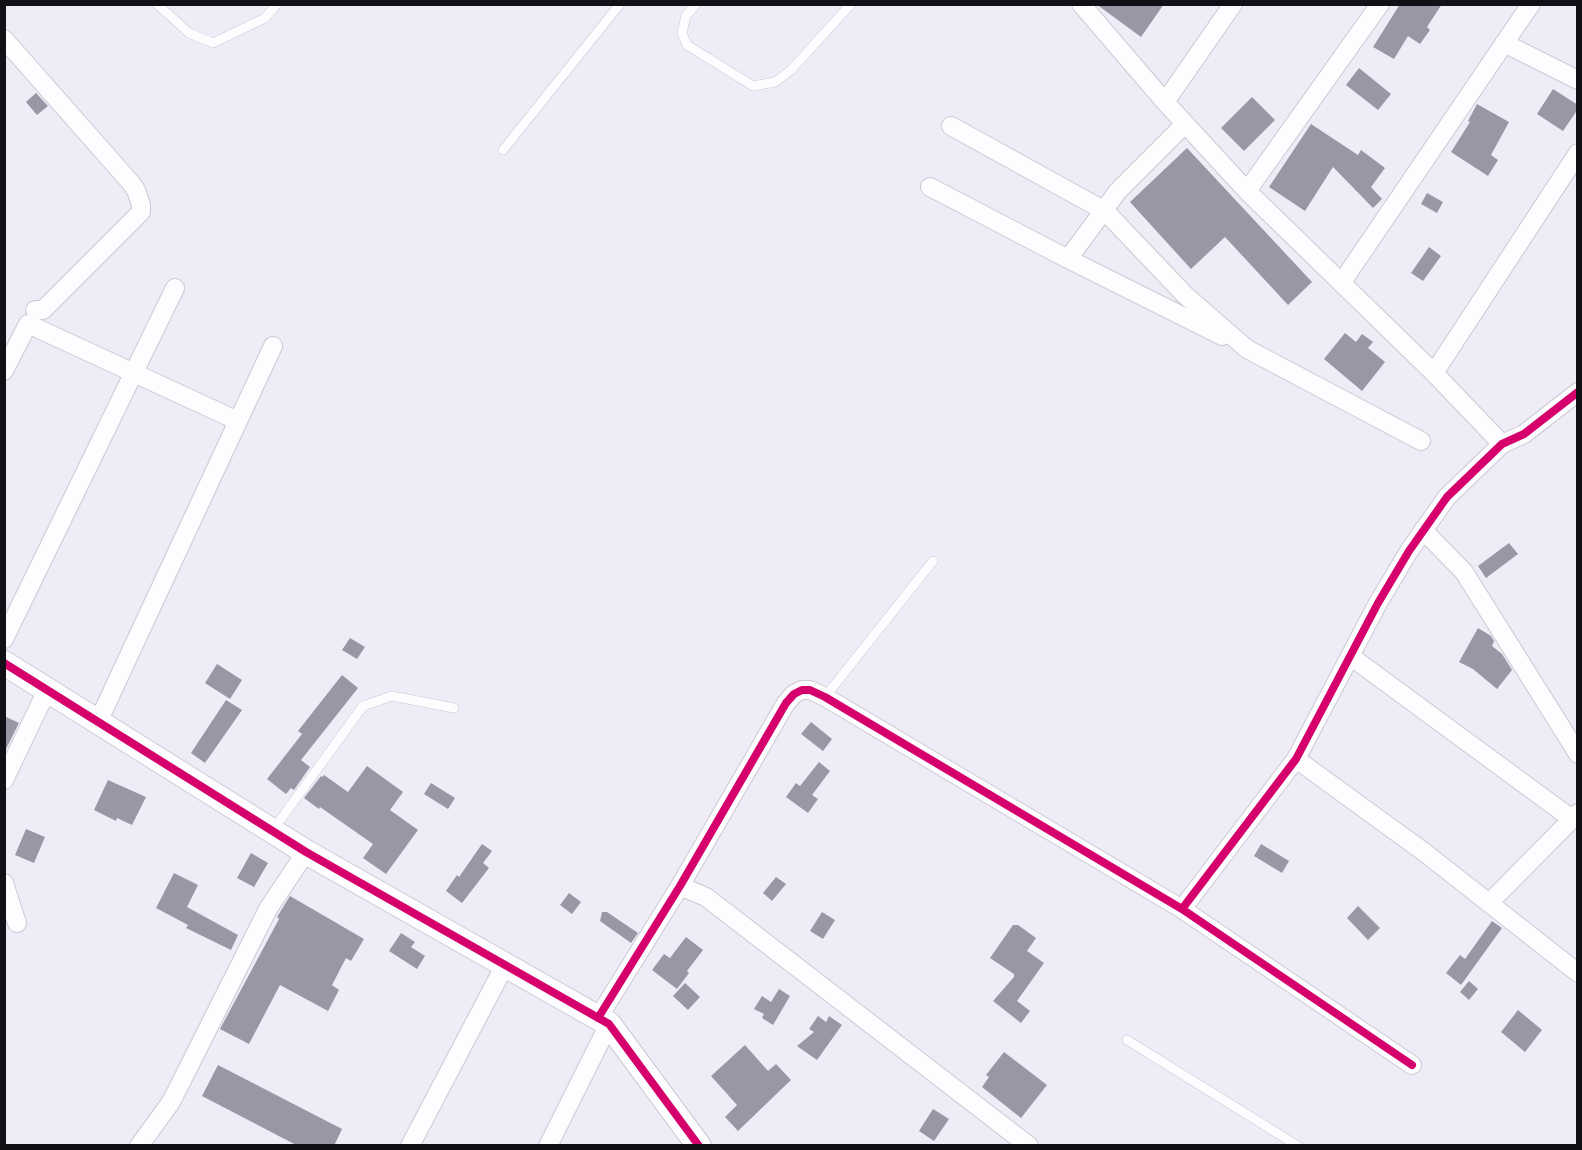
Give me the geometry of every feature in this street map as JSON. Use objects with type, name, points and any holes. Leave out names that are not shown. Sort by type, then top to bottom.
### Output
[{"type":"street","points":[[1165,102],[1233,4]]},
{"type":"street","points":[[1247,191],[1380,4]]},
{"type":"street","points":[[1342,282],[1531,4]]},
{"type":"street","points":[[1084,5],[1165,102],[1247,191],[1434,373],[1502,444]]},
{"type":"street","points":[[4,39],[131,183],[141,205],[141,212],[43,310],[35,310]]},
{"type":"street","points":[[1504,43],[1578,80]]},
{"type":"street","points":[[1068,259],[1118,191],[1185,124]]},
{"type":"street","points":[[951,126],[1105,211],[1185,295],[1247,349]]},
{"type":"street","points":[[1434,373],[1578,153]]},
{"type":"street","points":[[930,188],[1247,349],[1421,441]]},
{"type":"street","points":[[4,639],[175,288]]},
{"type":"street","points":[[4,371],[28,324],[238,421]]},
{"type":"street","points":[[98,722],[273,346]]},
{"type":"street","points":[[1182,909],[1296,759],[1378,603],[1423,530],[1447,498],[1502,444],[1524,434],[1578,392]]},
{"type":"street","points":[[1423,530],[1464,572],[1578,754]]},
{"type":"street","points":[[1350,656],[1575,816],[1489,903]]},
{"type":"street","points":[[4,663],[271,832],[604,1021],[699,1146]]},
{"type":"street","points":[[4,780],[47,690]]},
{"type":"street","points":[[548,1146],[604,1021],[786,703],[794,694],[802,690],[810,690],[825,697],[1182,909],[1413,1065]]},
{"type":"street","points":[[1296,759],[1424,852],[1578,973]]},
{"type":"street","points":[[140,1146],[171,1102],[268,909],[306,852]]},
{"type":"street","points":[[4,883],[17,923]]},
{"type":"street","points":[[680,886],[706,897],[1029,1146]]},
{"type":"street","points":[[410,1146],[505,965]]},
{"type":"lane","points":[[158,4],[189,33],[213,43],[265,18],[277,4]]},
{"type":"lane","points":[[503,150],[620,4]]},
{"type":"lane","points":[[696,4],[686,16],[682,33],[687,45],[753,86],[775,82],[791,70],[851,4]]},
{"type":"lane","points":[[825,697],[933,561]]},
{"type":"lane","points":[[271,832],[363,706],[392,696],[454,708]]},
{"type":"lane","points":[[1127,1040],[1287,1137],[1298,1146]]},
{"type":"lane","points":[[1280,1146],[1287,1137]]},
{"type":"building","points":[[1096,4],[1164,4],[1141,37]]},
{"type":"building","points":[[1400,4],[1442,4],[1427,27],[1430,30],[1420,44],[1408,36],[1394,59],[1373,47]]},
{"type":"building","points":[[1359,68],[1391,94],[1378,110],[1346,85]]},
{"type":"building","points":[[1553,89],[1578,105],[1578,109],[1563,131],[1537,114]]},
{"type":"building","points":[[36,93],[48,106],[37,115],[26,102]]},
{"type":"building","points":[[1252,97],[1275,120],[1244,151],[1221,128]]},
{"type":"building","points":[[1477,104],[1509,122],[1491,155],[1498,160],[1488,176],[1451,152],[1470,122],[1468,121]]},
{"type":"building","points":[[1311,124],[1358,155],[1361,150],[1385,168],[1371,187],[1382,199],[1373,208],[1333,167],[1305,211],[1269,187]]},
{"type":"building","points":[[1187,148],[1312,282],[1288,305],[1225,237],[1191,269],[1130,202]]},
{"type":"building","points":[[1427,193],[1443,202],[1437,213],[1421,204]]},
{"type":"building","points":[[1429,247],[1441,256],[1423,281],[1411,273]]},
{"type":"building","points":[[1345,333],[1356,342],[1362,334],[1373,342],[1368,348],[1385,362],[1362,391],[1324,359]]},
{"type":"building","points":[[1509,543],[1518,554],[1486,578],[1478,566]]},
{"type":"building","points":[[1478,628],[1491,636],[1494,641],[1492,646],[1502,654],[1512,670],[1497,689],[1473,669],[1459,662]]},
{"type":"building","points":[[350,638],[365,647],[357,659],[342,650]]},
{"type":"building","points":[[217,664],[242,680],[230,699],[205,683]]},
{"type":"building","points":[[342,675],[358,688],[301,760],[310,767],[294,790],[291,788],[286,794],[267,779],[302,734],[298,731]]},
{"type":"building","points":[[226,700],[242,710],[205,763],[191,753]]},
{"type":"building","points":[[4,716],[19,723],[4,753]]},
{"type":"building","points":[[811,722],[832,739],[823,751],[801,734]]},
{"type":"building","points":[[819,762],[830,771],[812,795],[818,799],[808,813],[786,797],[796,783],[800,786]]},
{"type":"building","points":[[367,766],[403,792],[390,810],[418,830],[386,874],[363,858],[373,844],[304,798],[324,775],[348,792]]},
{"type":"building","points":[[108,780],[146,797],[132,825],[117,818],[116,821],[94,810]]},
{"type":"building","points":[[431,783],[455,798],[448,809],[424,794]]},
{"type":"building","points":[[26,829],[45,837],[34,863],[15,855]]},
{"type":"building","points":[[482,844],[492,851],[483,863],[489,868],[462,903],[446,891],[457,875],[459,877]]},
{"type":"building","points":[[1261,844],[1289,861],[1282,873],[1254,856]]},
{"type":"building","points":[[251,853],[268,863],[254,887],[237,878]]},
{"type":"building","points":[[174,873],[198,885],[187,907],[238,935],[231,950],[186,928],[188,925],[156,908]]},
{"type":"building","points":[[776,877],[786,884],[772,901],[763,893]]},
{"type":"building","points":[[569,893],[581,902],[572,914],[560,905]]},
{"type":"building","points":[[290,896],[364,939],[351,961],[346,958],[332,985],[339,990],[328,1011],[280,985],[249,1044],[220,1029]]},
{"type":"building","points":[[1358,906],[1380,928],[1368,940],[1347,918]]},
{"type":"building","points":[[602,912],[607,912],[638,933],[631,943],[600,921]]},
{"type":"building","points":[[822,912],[835,920],[823,939],[810,931]]},
{"type":"building","points":[[1492,921],[1502,928],[1461,985],[1446,973],[1460,955],[1465,959]]},
{"type":"building","points":[[1013,925],[1018,925],[1036,938],[1027,951],[1044,963],[1017,1001],[1030,1011],[1021,1023],[993,1001],[1014,977],[1014,974],[990,958]]},
{"type":"building","points":[[401,933],[415,942],[411,947],[425,956],[417,969],[389,951]]},
{"type":"building","points":[[686,937],[703,950],[677,989],[652,970],[664,954],[670,958]]},
{"type":"building","points":[[1469,981],[1478,989],[1469,1000],[1460,992]]},
{"type":"building","points":[[685,983],[700,997],[688,1010],[673,996]]},
{"type":"building","points":[[779,989],[790,996],[773,1025],[762,1018],[764,1014],[754,1009],[762,996],[771,1002]]},
{"type":"building","points":[[1518,1010],[1542,1030],[1525,1052],[1501,1032]]},
{"type":"building","points":[[818,1016],[826,1022],[829,1016],[842,1025],[817,1060],[797,1046],[814,1032],[809,1029]]},
{"type":"building","points":[[745,1045],[768,1071],[776,1064],[791,1080],[738,1131],[725,1117],[737,1105],[711,1076]]},
{"type":"building","points":[[1004,1052],[1047,1085],[1021,1118],[982,1087],[989,1077],[986,1075]]},
{"type":"building","points":[[218,1065],[342,1129],[334,1146],[298,1146],[202,1096]]},
{"type":"building","points":[[933,1109],[949,1119],[934,1141],[919,1131]]},
{"type":"cycle path","points":[[1182,909],[1296,759],[1378,603],[1409,551],[1447,497],[1502,444],[1524,434],[1578,392]]},
{"type":"cycle path","points":[[4,663],[306,852],[609,1024],[699,1146]]},
{"type":"cycle path","points":[[598,1018],[680,886],[786,703],[794,694],[802,690],[810,690],[1182,909],[1412,1065]]}]
